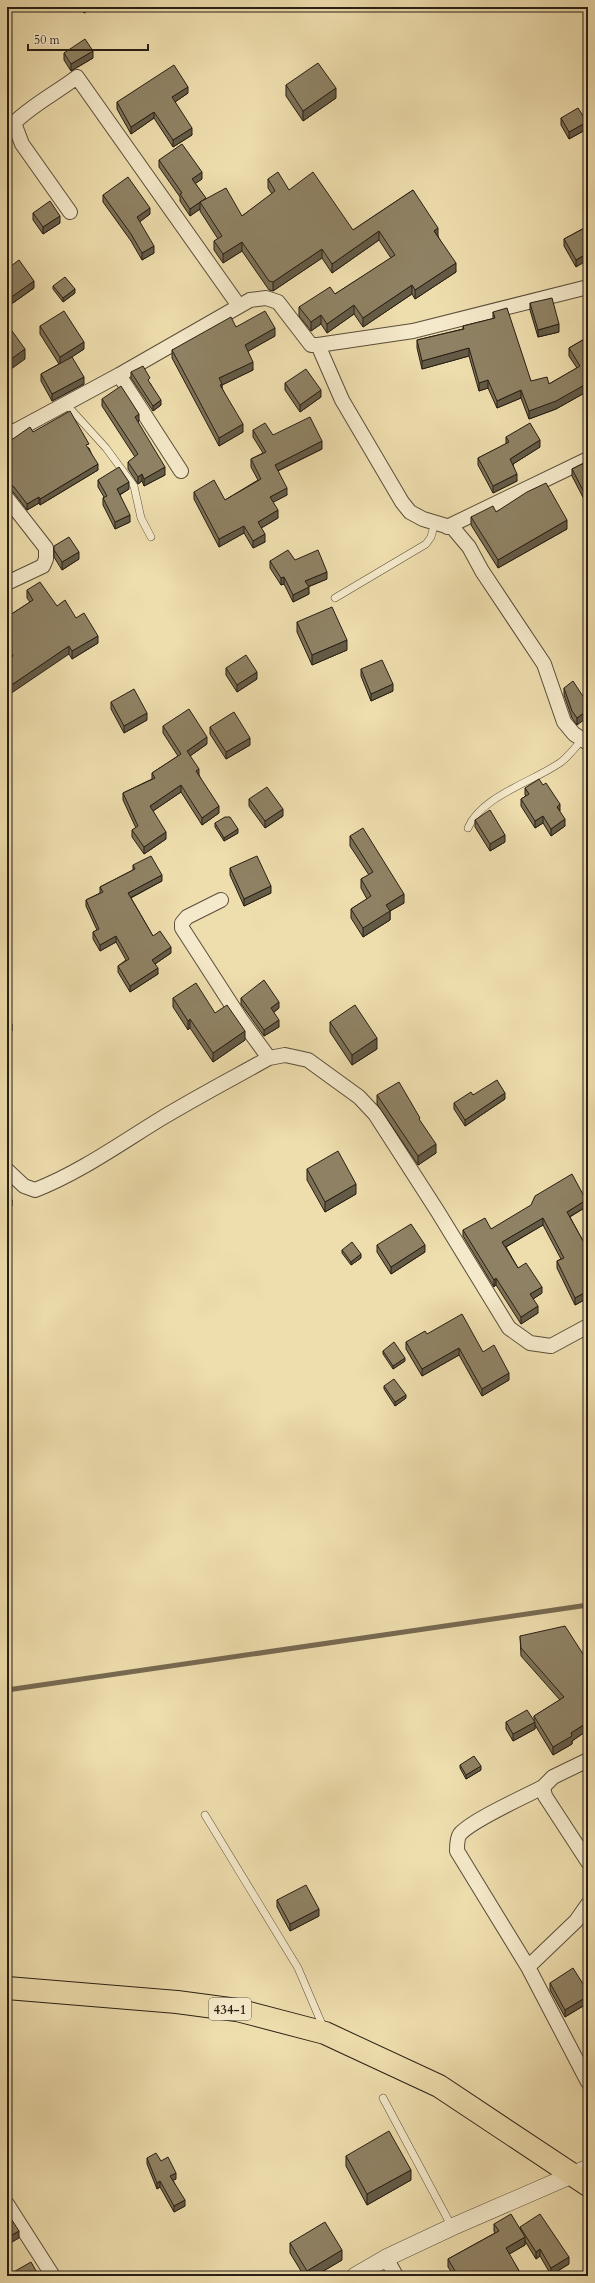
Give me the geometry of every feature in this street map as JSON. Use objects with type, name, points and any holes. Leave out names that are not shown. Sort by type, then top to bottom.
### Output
[{"type":"main road","name":"434-1","points":[[7,1988],[237,2010],[325,2033],[439,2086],[584,2176]]},
{"type":"street","points":[[70,212],[22,144],[14,123],[29,108],[43,102],[77,77],[239,306]]},
{"type":"street","points":[[7,433],[17,430],[119,376],[250,300],[266,298],[278,302],[311,345],[318,345],[413,331],[588,287]]},
{"type":"street","points":[[318,345],[342,400],[402,502],[410,512],[423,519],[453,528],[469,547],[482,570],[516,619],[544,664],[564,722],[574,734],[585,741]]},
{"type":"street","points":[[119,376],[180,471]]},
{"type":"street","points":[[441,524],[588,459]]},
{"type":"street","points":[[7,498],[46,548],[46,559],[43,566],[7,583]]},
{"type":"street","points":[[221,900],[187,917],[182,923],[182,928],[242,1021],[269,1058]]},
{"type":"street","points":[[7,1170],[24,1186],[35,1190],[48,1185],[175,1110],[269,1058],[285,1055],[308,1060],[358,1097],[375,1114],[438,1212],[509,1328],[530,1343],[551,1346],[588,1326]]},
{"type":"street","points":[[588,1760],[553,1777],[544,1787],[483,1818],[460,1834],[457,1843],[457,1851],[528,1967],[588,2082]]},
{"type":"street","points":[[544,1787],[545,1796],[588,1862]]},
{"type":"street","points":[[528,1967],[576,1921],[588,1904]]},
{"type":"street","points":[[355,2276],[386,2258],[522,2195],[584,2176]]},
{"type":"street","points":[[7,2204],[53,2276]]},
{"type":"street","points":[[386,2258],[396,2276]]},
{"type":"lane","points":[[66,404],[106,448],[134,486],[141,518],[151,537]]},
{"type":"lane","points":[[335,598],[426,544],[441,524]]},
{"type":"lane","points":[[468,828],[471,819],[492,802],[562,761],[585,741]]},
{"type":"lane","points":[[205,1816],[298,1968],[325,2033]]},
{"type":"lane","points":[[383,2098],[452,2227]]},
{"type":"building","points":[[85,39],[93,51],[71,64],[64,53]]},
{"type":"building","points":[[318,63],[336,88],[303,111],[286,85]]},
{"type":"building","points":[[174,65],[188,87],[172,97],[192,128],[173,140],[154,112],[131,127],[117,102]]},
{"type":"building","points":[[578,108],[587,122],[569,132],[561,118]]},
{"type":"building","points":[[182,144],[202,172],[192,179],[206,198],[190,209],[180,194],[182,193],[159,160]]},
{"type":"building","points":[[278,172],[289,190],[313,172],[353,230],[413,190],[438,228],[434,231],[456,263],[415,290],[412,285],[363,318],[354,305],[327,324],[321,315],[311,322],[299,307],[330,287],[335,294],[395,255],[379,231],[332,264],[322,249],[273,282],[269,281],[242,242],[223,254],[214,241],[222,236],[200,202],[226,188],[242,216],[275,191],[268,179]]},
{"type":"building","points":[[128,177],[150,208],[137,217],[154,246],[142,253],[131,234],[103,195]]},
{"type":"building","points":[[50,201],[60,216],[43,227],[33,213]]},
{"type":"building","points":[[588,226],[588,253],[576,260],[564,239]]},
{"type":"building","points":[[19,260],[34,281],[10,298],[7,293],[7,269]]},
{"type":"building","points":[[65,277],[75,289],[63,298],[53,286]]},
{"type":"building","points":[[552,298],[559,324],[538,330],[530,303]]},
{"type":"building","points":[[507,308],[531,381],[547,377],[549,384],[580,366],[569,348],[588,337],[588,383],[556,401],[529,411],[521,390],[497,401],[488,380],[479,383],[469,348],[422,361],[417,340],[464,329],[463,326],[495,318],[493,312]]},
{"type":"building","points":[[64,311],[84,342],[60,357],[40,326]]},
{"type":"building","points":[[265,311],[275,328],[245,345],[253,362],[219,378],[222,384],[220,385],[243,424],[219,438],[172,350],[231,317],[236,327]]},
{"type":"building","points":[[7,324],[25,349],[7,362]]},
{"type":"building","points":[[72,357],[84,377],[52,394],[41,374]]},
{"type":"building","points":[[143,366],[150,378],[148,380],[161,400],[153,406],[131,372]]},
{"type":"building","points":[[306,369],[321,390],[300,405],[285,383]]},
{"type":"building","points":[[121,386],[139,414],[135,417],[165,467],[144,479],[142,474],[138,477],[128,462],[138,454],[102,399]]},
{"type":"building","points":[[70,411],[89,444],[86,445],[98,464],[40,499],[39,497],[27,504],[14,487],[7,482],[7,443],[30,427],[33,432]]},
{"type":"building","points":[[310,417],[322,441],[275,465],[287,488],[270,497],[278,510],[258,522],[265,534],[253,541],[244,526],[219,539],[194,492],[214,480],[225,500],[261,479],[251,459],[266,452],[253,430],[265,423],[273,435]]},
{"type":"building","points":[[530,423],[540,440],[510,459],[517,474],[493,486],[478,458],[509,442],[506,437]]},
{"type":"building","points":[[588,461],[588,500],[572,469]]},
{"type":"building","points":[[119,467],[129,482],[117,489],[130,515],[115,522],[103,498],[107,496],[98,480]]},
{"type":"building","points":[[546,483],[567,520],[498,560],[471,517],[493,506],[496,512],[527,492]]},
{"type":"building","points":[[69,537],[79,552],[62,562],[54,550],[54,546]]},
{"type":"building","points":[[288,550],[295,560],[318,550],[327,572],[305,581],[309,587],[293,595],[284,577],[281,578],[270,561]]},
{"type":"building","points":[[40,582],[57,606],[65,600],[76,618],[84,613],[98,636],[72,651],[69,646],[7,688],[7,660],[13,656],[8,648],[11,646],[7,639],[7,617],[33,600],[27,590]]},
{"type":"building","points":[[332,607],[347,640],[312,655],[297,622]]},
{"type":"building","points":[[246,655],[257,672],[237,685],[226,668]]},
{"type":"building","points":[[382,660],[393,684],[371,694],[361,669]]},
{"type":"building","points":[[573,681],[588,704],[588,710],[577,718],[572,711],[564,688]]},
{"type":"building","points":[[134,689],[147,713],[124,726],[111,702]]},
{"type":"building","points":[[189,709],[207,737],[187,751],[199,769],[196,771],[219,806],[202,818],[181,785],[150,806],[166,832],[144,847],[132,830],[138,826],[123,793],[155,778],[152,773],[181,754],[163,726]]},
{"type":"building","points":[[234,712],[250,738],[226,752],[210,727]]},
{"type":"building","points":[[539,779],[543,785],[546,783],[560,804],[557,807],[565,819],[551,829],[543,816],[535,821],[521,799],[529,794],[525,788]]},
{"type":"building","points":[[267,787],[283,809],[265,821],[249,799]]},
{"type":"building","points":[[490,810],[505,835],[490,844],[475,820]]},
{"type":"building","points":[[225,817],[230,817],[238,829],[224,838],[215,823]]},
{"type":"building","points":[[363,828],[404,894],[386,905],[390,911],[363,928],[351,909],[371,896],[361,879],[373,872],[350,836]]},
{"type":"building","points":[[151,856],[162,875],[128,893],[153,936],[160,931],[171,947],[152,960],[158,968],[130,986],[118,966],[129,959],[116,936],[100,945],[93,932],[99,929],[86,900],[103,892],[100,887],[135,869],[133,865]]},
{"type":"building","points":[[257,856],[271,886],[244,899],[230,868]]},
{"type":"building","points":[[264,980],[279,1002],[271,1008],[279,1020],[264,1030],[241,998]]},
{"type":"building","points":[[196,983],[215,1013],[227,1005],[245,1031],[213,1053],[190,1019],[188,1021],[173,998]]},
{"type":"building","points":[[355,1005],[377,1038],[352,1055],[330,1022]]},
{"type":"building","points":[[7,1018],[12,1024],[7,1028]]},
{"type":"building","points":[[497,1080],[505,1093],[465,1120],[454,1103],[471,1092],[473,1095]]},
{"type":"building","points":[[399,1082],[420,1118],[419,1119],[436,1144],[418,1156],[377,1095]]},
{"type":"building","points":[[338,1151],[356,1184],[325,1202],[307,1169]]},
{"type":"building","points":[[572,1174],[586,1200],[567,1212],[588,1250],[588,1291],[575,1298],[557,1261],[564,1258],[543,1218],[502,1242],[518,1268],[526,1263],[542,1287],[530,1294],[538,1306],[521,1317],[496,1278],[494,1280],[463,1230],[485,1218],[491,1229],[531,1205],[535,1196]]},
{"type":"building","points":[[7,1191],[12,1200],[7,1203]]},
{"type":"building","points":[[411,1224],[425,1245],[391,1267],[377,1245]]},
{"type":"building","points":[[352,1242],[361,1254],[351,1262],[342,1250]]},
{"type":"building","points":[[462,1314],[483,1352],[494,1345],[509,1373],[482,1389],[459,1348],[422,1369],[406,1342],[425,1331],[427,1334]]},
{"type":"building","points":[[394,1342],[405,1358],[393,1366],[383,1351]]},
{"type":"building","points":[[394,1379],[406,1395],[395,1402],[384,1386]]},
{"type":"building","points":[[565,1626],[583,1654],[588,1654],[588,1722],[571,1733],[572,1736],[553,1747],[534,1716],[564,1697],[521,1648],[520,1636]]},
{"type":"building","points":[[527,1710],[535,1722],[513,1734],[506,1722]]},
{"type":"building","points":[[474,1756],[481,1766],[466,1775],[460,1765]]},
{"type":"building","points":[[306,1885],[319,1909],[290,1924],[277,1900]]},
{"type":"building","points":[[573,1968],[588,1992],[588,1996],[565,2010],[550,1983]]},
{"type":"building","points":[[389,2131],[411,2170],[367,2194],[346,2156]]},
{"type":"building","points":[[156,2153],[161,2161],[168,2157],[176,2173],[170,2176],[185,2200],[174,2206],[160,2181],[157,2183],[147,2158]]},
{"type":"building","points":[[8,2214],[19,2231],[7,2238],[7,2215]]},
{"type":"building","points":[[511,2214],[525,2237],[506,2248],[522,2276],[458,2276],[448,2259],[499,2231],[494,2224]]},
{"type":"building","points":[[540,2214],[569,2257],[551,2268],[540,2249],[536,2252],[520,2227]]},
{"type":"building","points":[[325,2222],[342,2250],[307,2271],[290,2243]]},
{"type":"building","points":[[31,2262],[39,2276],[7,2276],[7,2270],[10,2274]]},
{"type":"building","points":[[389,2273],[393,2276],[383,2276]]},
{"type":"waterway","points":[[7,1690],[588,1605]]}]
